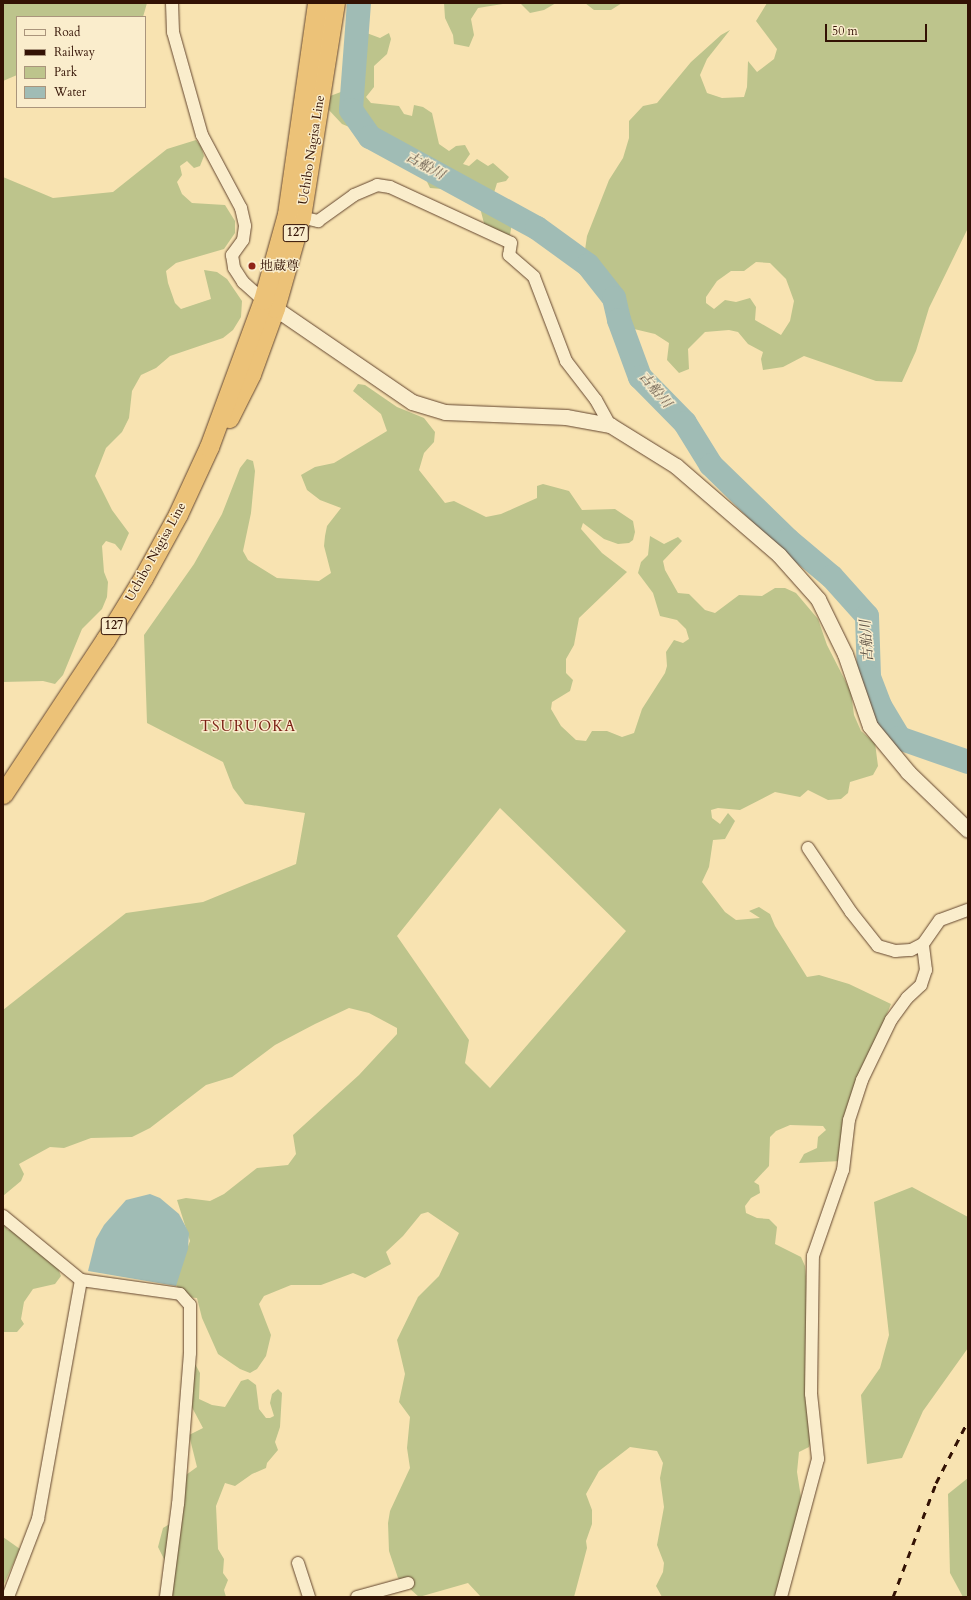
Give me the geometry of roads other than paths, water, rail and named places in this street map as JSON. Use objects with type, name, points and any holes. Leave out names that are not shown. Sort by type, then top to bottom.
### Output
[{"type":"highway","name":"Uchibo Nagisa Line","points":[[294,216],[317,3]]},
{"type":"highway","name":"Uchibo Nagisa Line","points":[[3,794],[105,640],[143,578],[178,514],[209,447],[269,304],[294,216],[335,3]]},
{"type":"street","points":[[172,3],[173,32],[202,135],[241,208],[245,226],[243,240],[232,255],[234,268],[243,282],[269,304],[412,402],[445,412],[566,417],[610,426],[676,466],[739,519],[800,576],[818,599],[845,654],[870,726],[908,772],[968,830]]},
{"type":"street","points":[[294,216],[318,221],[354,196],[377,185],[390,187],[512,243],[509,255],[534,277],[566,361],[596,400],[610,426]]},
{"type":"street","points":[[808,848],[851,912],[878,946],[896,951],[911,950],[923,944],[940,920],[968,910]]},
{"type":"street","points":[[781,1597],[818,1459],[811,1394],[813,1256],[843,1170],[849,1120],[862,1080],[891,1020],[907,998],[921,985],[926,970],[923,944]]},
{"type":"street","points":[[3,1216],[81,1280],[172,1292],[180,1294],[190,1305],[190,1352],[178,1496],[166,1597]]},
{"type":"street","points":[[8,1597],[38,1519],[81,1280]]},
{"type":"street","points":[[298,1563],[309,1597]]},
{"type":"street","points":[[357,1597],[395,1585],[408,1583]]},
{"type":"water","points":[[150,1194],[160,1198],[179,1214],[189,1233],[188,1249],[176,1286],[88,1271],[96,1239],[104,1225],[126,1200]]},
{"type":"waterway","name":"古船川","points":[[359,3],[351,110],[370,137],[537,228],[588,265],[614,298],[619,320],[640,377],[685,423],[711,465],[788,540],[832,577],[867,616],[869,677],[880,706],[899,738],[968,762]]},
{"type":"railway","points":[[893,1597],[936,1483],[968,1421]]},
{"type":"place","name":"地蔵尊","points":[[252,266]]},
{"type":"district","name":"TSURUOKA","points":[[248,727]]}]
